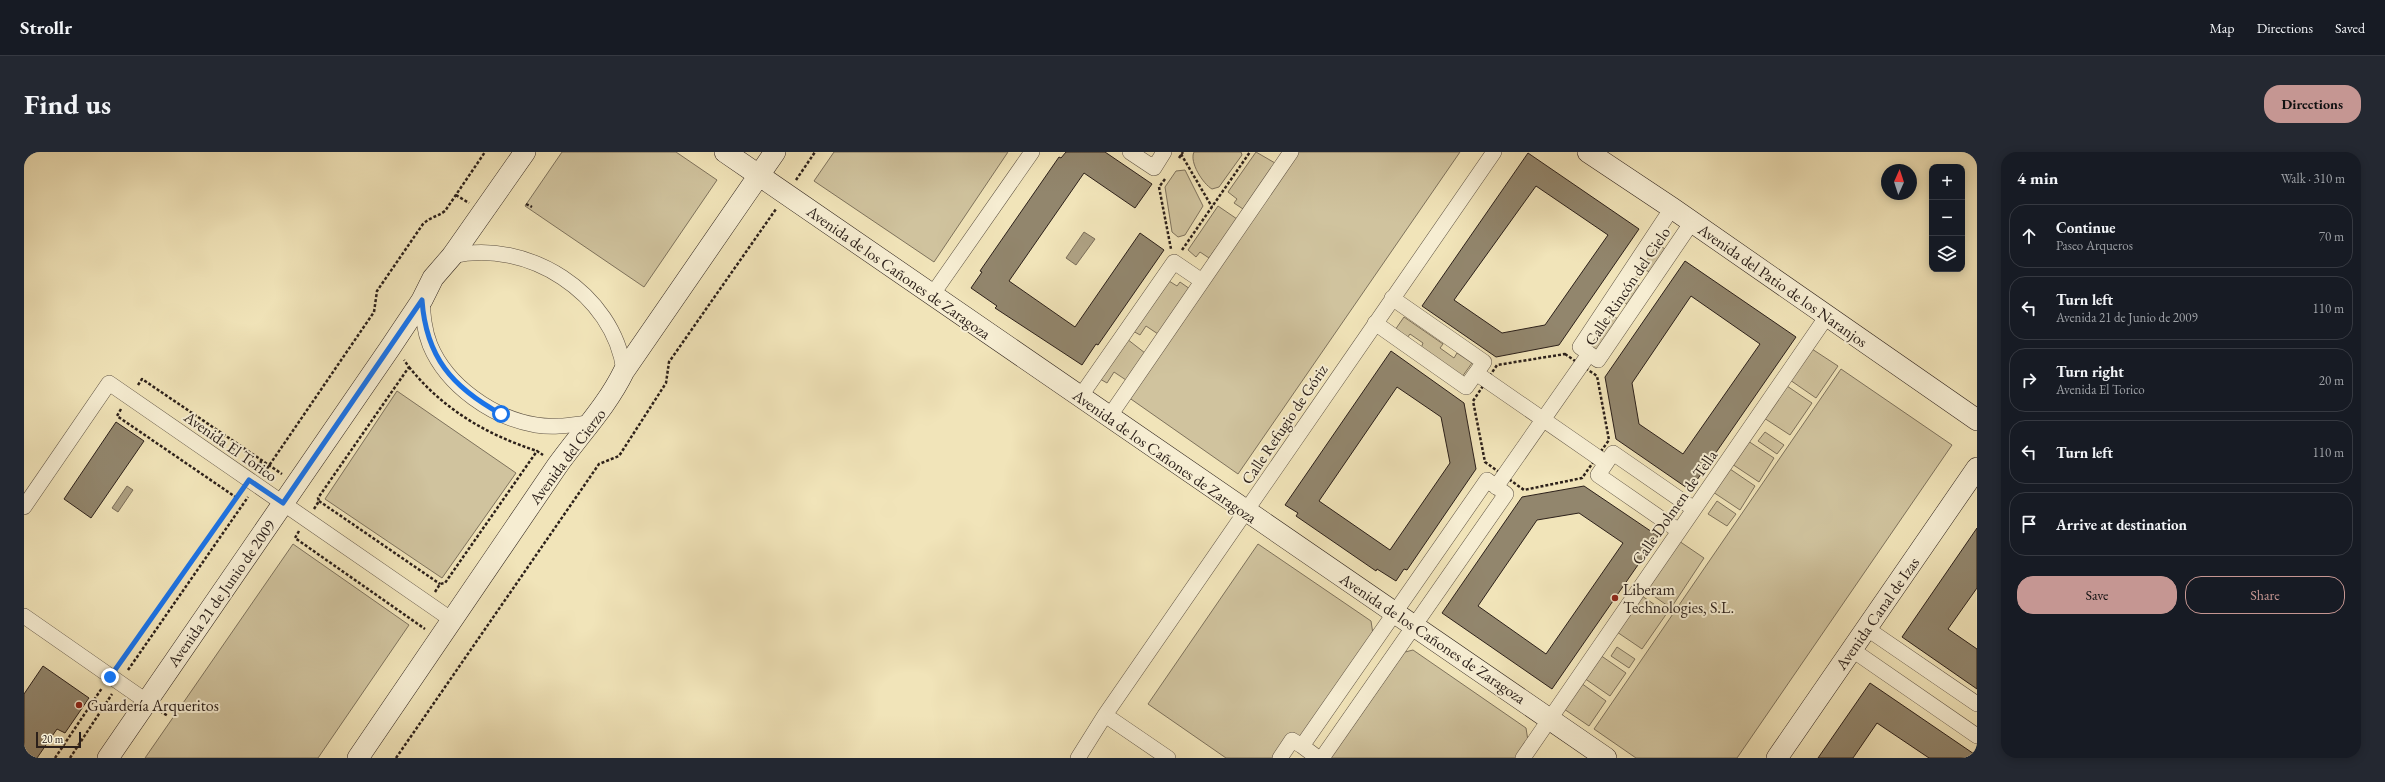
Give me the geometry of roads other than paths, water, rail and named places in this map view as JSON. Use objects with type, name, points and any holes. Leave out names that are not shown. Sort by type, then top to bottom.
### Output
[{"type":"street","name":"Avenida 21 de Junio de 2009","points":[[108,758],[390,348],[422,300],[433,278],[452,256],[526,152]]},
{"type":"street","name":"Avenida de los Cañones de Zaragoza","points":[[725,152],[1246,511],[1550,718],[1606,758]]},
{"type":"street","name":"Avenida del Cierzo","points":[[358,758],[557,466],[588,423],[611,397],[624,371],[774,152]]},
{"type":"street","points":[[932,295],[1032,152]]},
{"type":"street","points":[[1130,152],[1154,168],[1164,152]]},
{"type":"street","points":[[1109,417],[1291,152]]},
{"type":"street","name":"Calle Refugio de Góriz","points":[[1080,757],[1105,715],[1375,322],[1494,152]]},
{"type":"street","name":"Avenida del Patio de los Naranjos","points":[[1588,152],[1672,208],[1977,420]]},
{"type":"street","name":"Calle Rincón del Cielo","points":[[1672,208],[1580,347],[1589,354],[1598,360],[1692,222]]},
{"type":"street","points":[[452,256],[485,251],[504,253],[532,261],[556,273],[575,286],[599,313],[615,339],[624,371]]},
{"type":"street","points":[[1080,397],[1174,262],[1202,282]]},
{"type":"street","points":[[1375,322],[1466,387],[1484,362],[1392,298]]},
{"type":"street","points":[[422,300],[425,330],[436,357],[463,390],[482,404],[501,414],[536,425],[557,427],[588,423]]},
{"type":"street","name":"Calle Dolmen de Tella","points":[[1523,758],[1827,316]]},
{"type":"street","name":"Calle Rincón del Cielo","points":[[1496,487],[1589,354]]},
{"type":"street","points":[[1476,373],[1606,463]]},
{"type":"street","name":"Avenida El Torico","points":[[24,507],[109,383],[452,620]]},
{"type":"street","points":[[1679,531],[1598,474],[1613,453],[1694,510]]},
{"type":"street","name":"Avenida Canal de Izas","points":[[1777,758],[1977,468]]},
{"type":"street","points":[[1302,746],[1487,480],[1506,494],[1322,758]]},
{"type":"street","points":[[24,616],[146,701]]},
{"type":"street","points":[[1866,628],[1977,704]]},
{"type":"street","points":[[1851,649],[1977,736]]},
{"type":"street","points":[[1105,715],[1168,758]]},
{"type":"street","points":[[1280,758],[1292,740],[1318,758]]},
{"type":"place","name":"Liberam Technologies, S.L.","points":[[1615,598]]},
{"type":"place","name":"Guardería Arqueritos","points":[[79,705]]}]
